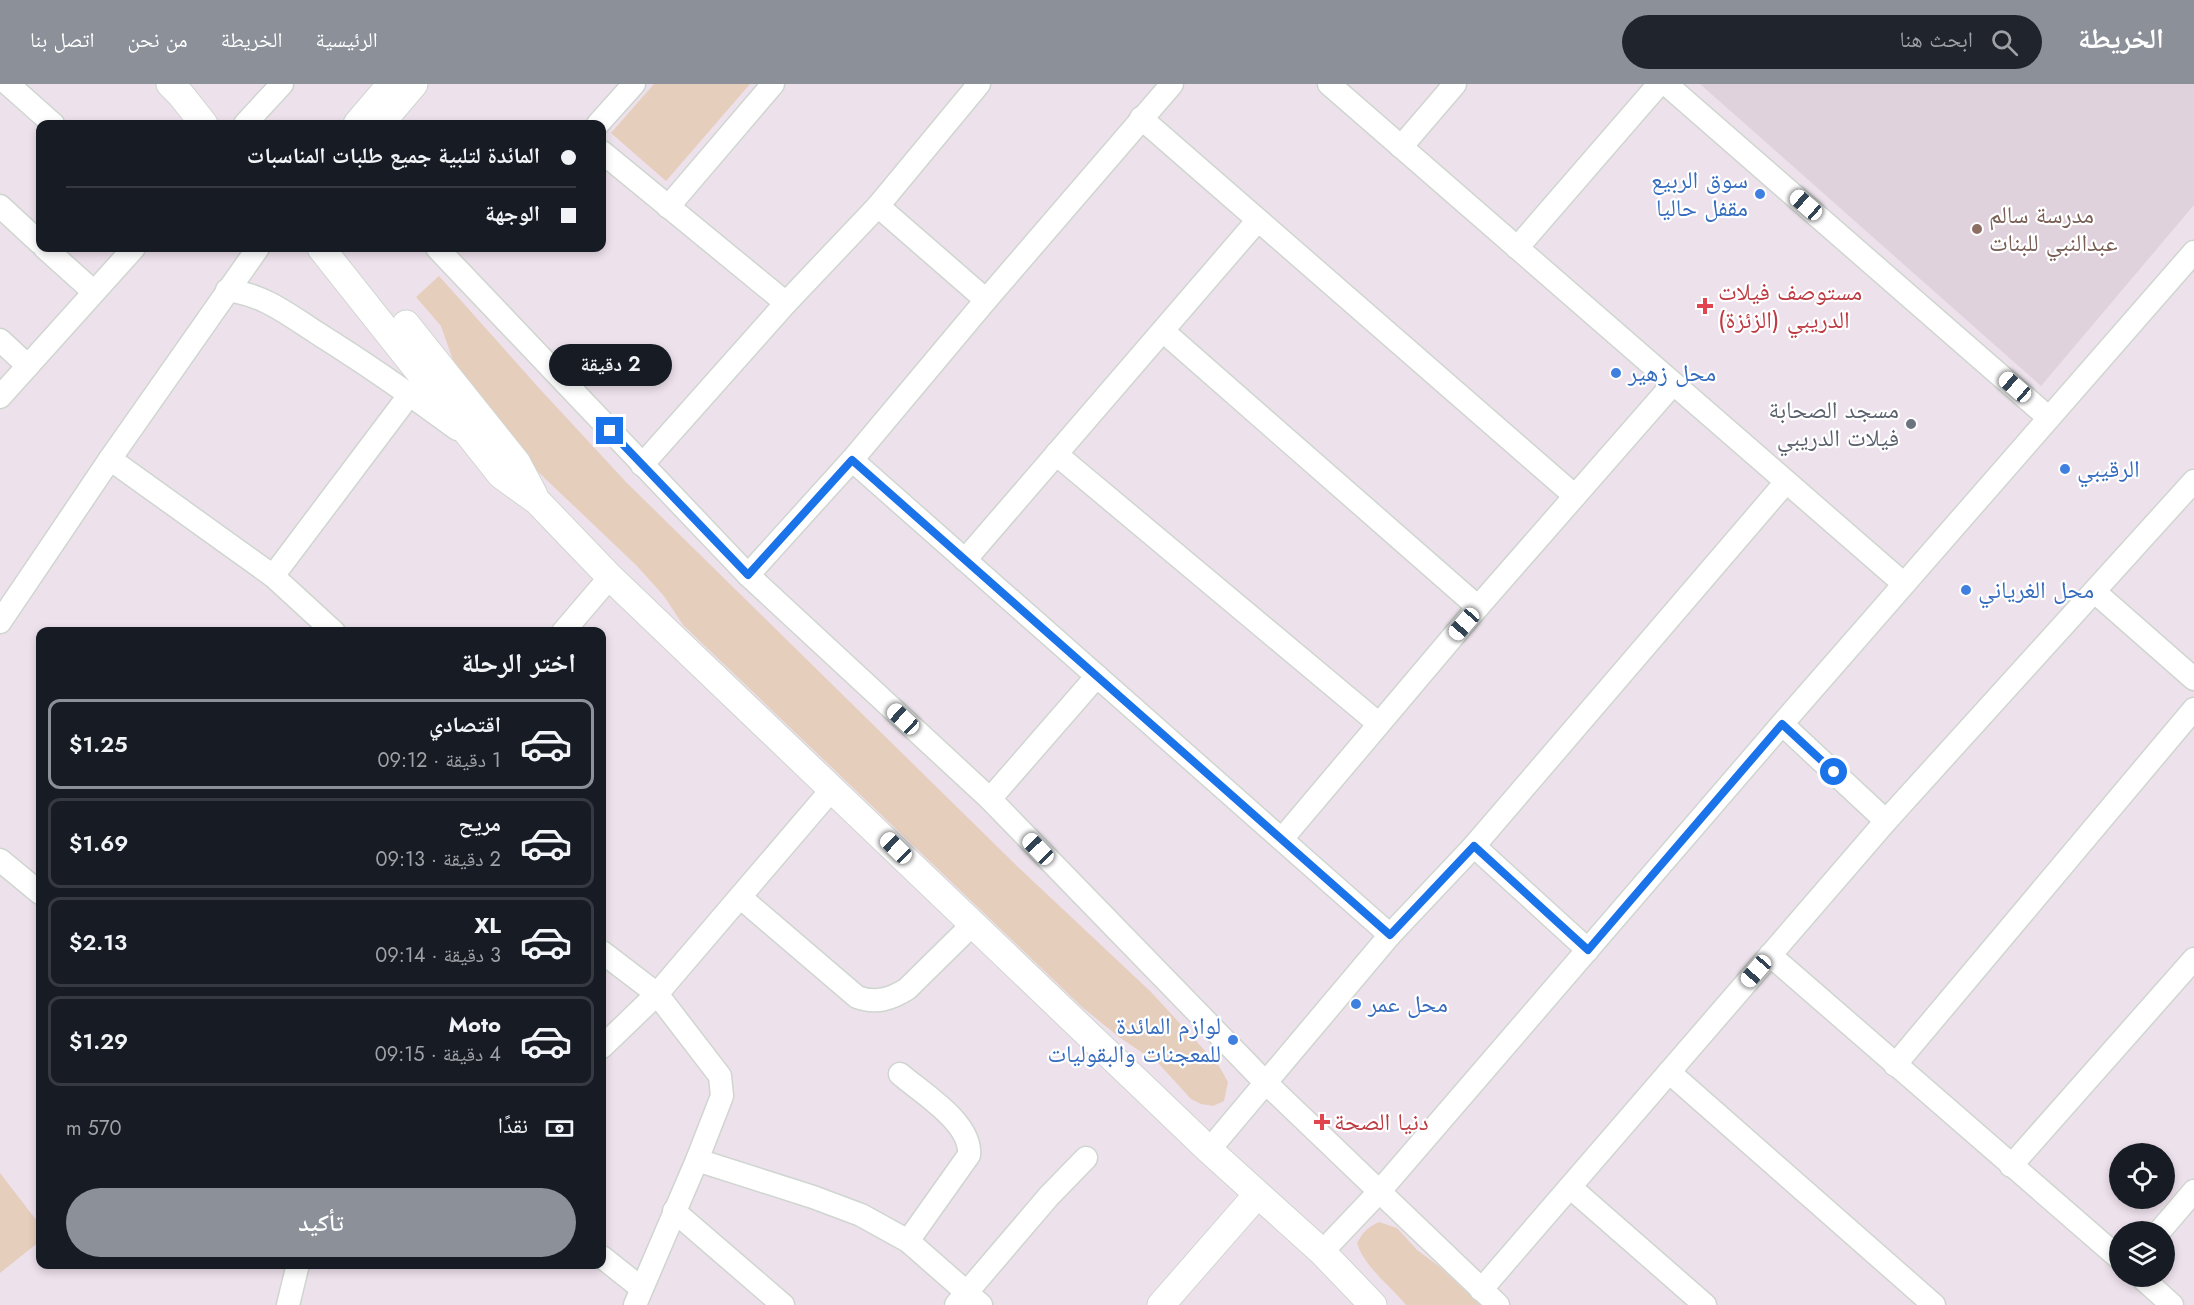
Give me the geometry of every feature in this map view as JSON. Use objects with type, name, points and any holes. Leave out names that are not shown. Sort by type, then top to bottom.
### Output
[{"type":"street","points":[[8,84],[48,120]]},
{"type":"street","points":[[249,120],[282,84]]},
{"type":"street","points":[[360,120],[391,84]]},
{"type":"street","points":[[383,120],[414,84]]},
{"type":"street","points":[[602,120],[634,84]]},
{"type":"street","points":[[668,207],[773,84]]},
{"type":"street","points":[[642,465],[786,303],[878,206],[979,84]]},
{"type":"street","points":[[748,575],[852,460],[1172,84]]},
{"type":"street","points":[[1329,84],[1904,584]]},
{"type":"street","points":[[1401,147],[1455,84]]},
{"type":"street","points":[[1517,248],[1659,84]]},
{"type":"street","points":[[1666,84],[2049,417]]},
{"type":"street","points":[[175,90],[201,120]]},
{"type":"street","points":[[175,90],[219,120]]},
{"type":"street","points":[[1141,118],[1575,496]]},
{"type":"street","points":[[606,155],[786,303]]},
{"type":"street","points":[[878,206],[986,300]]},
{"type":"street","points":[[0,207],[36,239]]},
{"type":"street","points":[[965,560],[1258,220]]},
{"type":"street","points":[[49,252],[94,292]]},
{"type":"street","points":[[0,397],[130,252]]},
{"type":"street","points":[[0,622],[110,459],[255,252]]},
{"type":"street","points":[[324,252],[501,475],[537,501],[610,577],[1209,1150],[1322,1252],[1373,1305]]},
{"type":"street","points":[[347,252],[517,463],[537,501]]},
{"type":"street","points":[[441,252],[748,575],[990,799],[1265,1082],[1498,1305]]},
{"type":"street","points":[[1322,1252],[1379,1192],[2049,417],[2191,262]]},
{"type":"street","points":[[227,290],[243,292],[263,299],[410,394],[472,441]]},
{"type":"street","points":[[1162,331],[1478,607]]},
{"type":"street","points":[[0,340],[28,366]]},
{"type":"street","points":[[1282,839],[1478,607],[1673,384]]},
{"type":"street","points":[[273,576],[410,394]]},
{"type":"street","points":[[1056,454],[1379,724]]},
{"type":"street","points":[[110,459],[273,576],[329,627]]},
{"type":"street","points":[[852,460],[1390,935]]},
{"type":"street","points":[[1481,1290],[1886,821],[2194,481]]},
{"type":"street","points":[[1209,1150],[1390,935],[1474,846],[1786,482]]},
{"type":"street","points":[[567,627],[610,577]]},
{"type":"street","points":[[2095,592],[2194,680]]},
{"type":"street","points":[[990,799],[1097,676]]},
{"type":"street","points":[[1895,1065],[2194,709]]},
{"type":"street","points":[[1782,724],[1886,821]]},
{"type":"street","points":[[606,1043],[657,994],[833,788]]},
{"type":"street","points":[[1474,846],[1588,950]]},
{"type":"street","points":[[0,860],[36,888]]},
{"type":"street","points":[[740,897],[857,997],[869,1002],[894,997],[907,989],[974,923]]},
{"type":"street","points":[[606,955],[657,994],[720,1076],[722,1096],[638,1296],[606,1261]]},
{"type":"street","points":[[1770,955],[2109,1249]]},
{"type":"street","points":[[2011,1166],[2194,959]]},
{"type":"street","points":[[1669,1072],[1934,1305]]},
{"type":"street","points":[[900,1074],[955,1120],[966,1134],[970,1145],[969,1155],[908,1241]]},
{"type":"street","points":[[697,1160],[823,1200],[861,1215],[908,1241],[968,1301],[1049,1196],[1086,1158]]},
{"type":"street","points":[[1570,1187],[1705,1305]]},
{"type":"street","points":[[2168,1221],[2194,1191]]},
{"type":"street","points":[[1161,1305],[1257,1195]]},
{"type":"street","points":[[674,1211],[783,1305]]},
{"type":"street","points":[[288,1305],[297,1269]]},
{"type":"street","points":[[2152,1287],[2172,1305]]},
{"type":"shaded area","points":[[654,84],[750,84],[666,181],[611,133]]},
{"type":"shaded area","points":[[1700,84],[2194,84],[2194,205],[2041,386]]},
{"type":"shaded area","points":[[439,276],[626,482],[1018,867],[1151,992],[1219,1066],[1228,1082],[1224,1101],[1213,1106],[1191,1099],[1159,1064],[1119,1037],[1082,1007],[683,625],[664,596],[637,566],[533,467],[455,366],[441,326],[416,297]]},
{"type":"shaded area","points":[[0,1173],[36,1220],[36,1244],[0,1273]]},
{"type":"shaded area","points":[[1379,1222],[1397,1228],[1417,1250],[1440,1267],[1480,1305],[1406,1305],[1372,1268],[1357,1243],[1366,1230]]},
{"type":"place","name":"سوق الربيع مقفل حاليا","points":[[1760,194]]},
{"type":"place","name":"مدرسة سالم عبدالنبي للبنات","points":[[1977,229]]},
{"type":"place","name":"مستوصف فيلات الدريبي (الزئزة)","points":[[1705,306]]},
{"type":"place","name":"محل زهير","points":[[1616,373]]},
{"type":"place","name":"مسجد الصحابة فيلات الدريبي","points":[[1911,424]]},
{"type":"place","name":"الرقيبي","points":[[2065,469]]},
{"type":"place","name":"محل الغرياني","points":[[1966,590]]},
{"type":"place","name":"محل عمر","points":[[1356,1004]]},
{"type":"place","name":"لوازم المائدة للمعجنات والبقوليات","points":[[1233,1040]]},
{"type":"place","name":"دنيا الصحة","points":[[1322,1122]]},
{"type":"route","points":[[610,431],[748,575],[852,460],[1390,935],[1474,846],[1588,950],[1782,724],[1834,772]]}]
